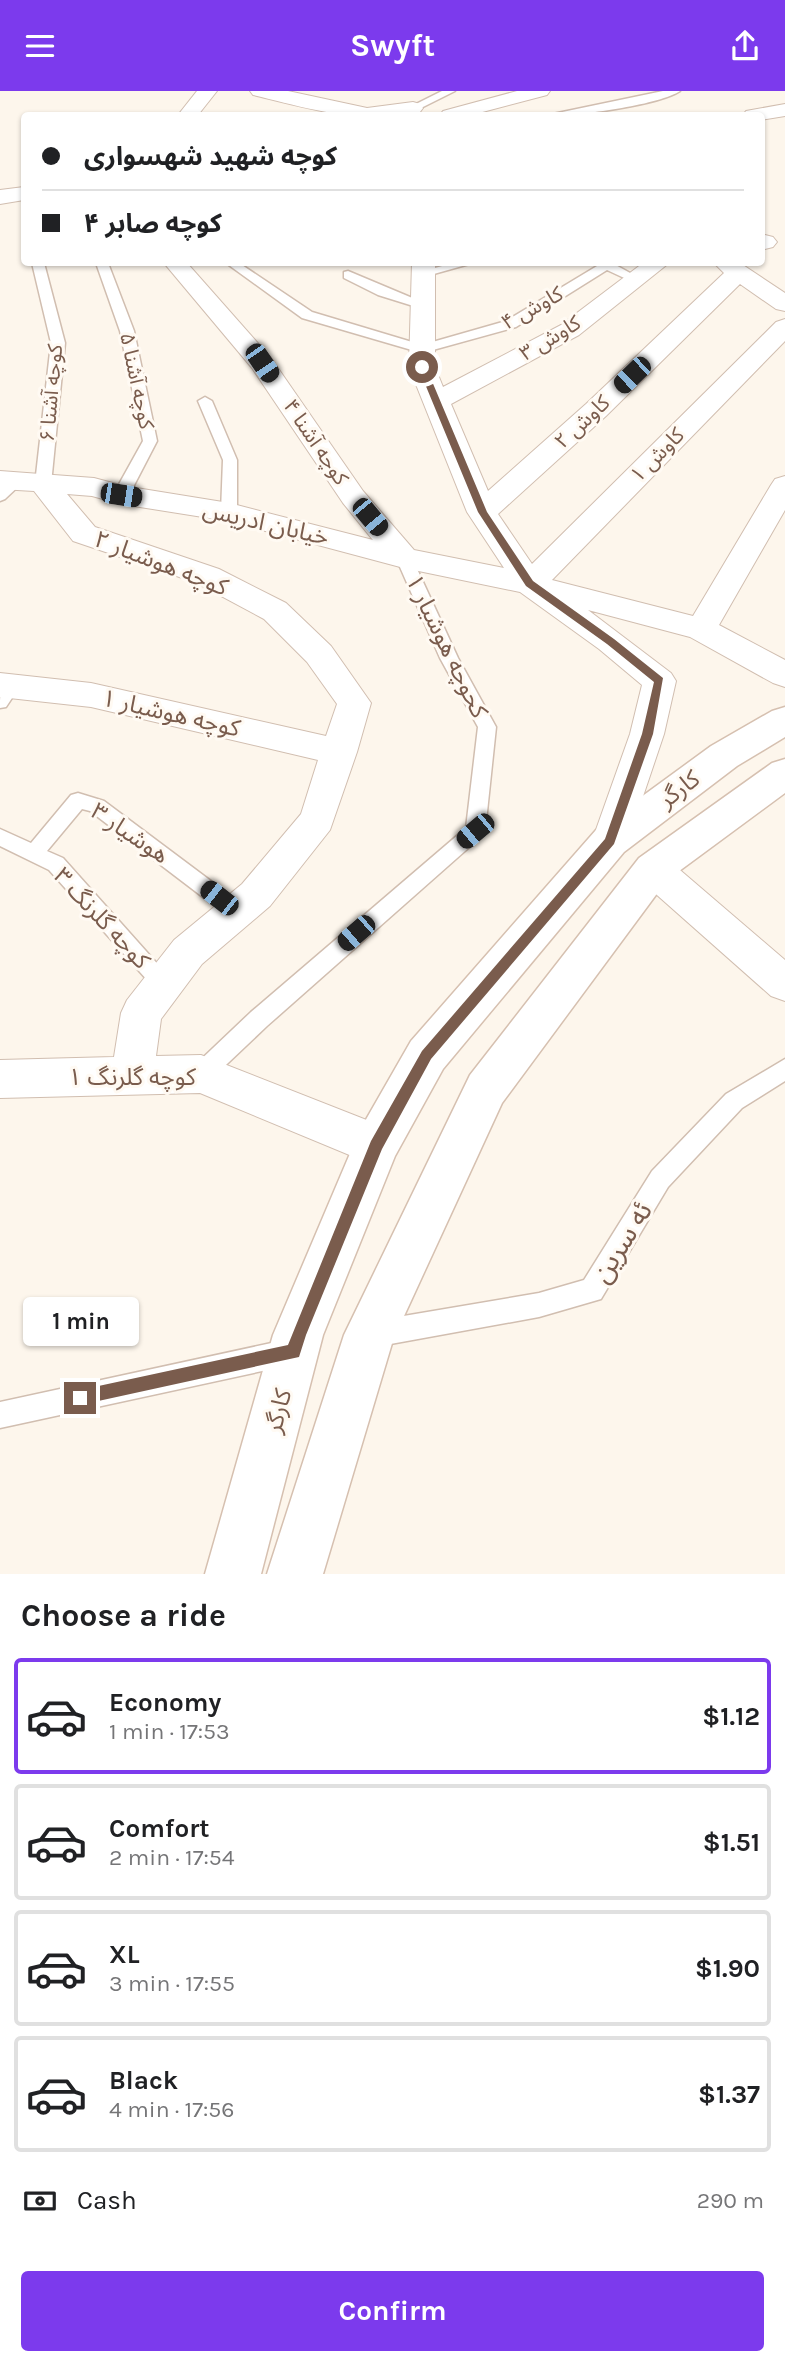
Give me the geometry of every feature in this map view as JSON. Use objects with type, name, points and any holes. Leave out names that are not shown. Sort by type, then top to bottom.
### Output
[{"type":"main road","name":"کارگر","points":[[233,1574],[298,1335],[376,1145],[427,1055],[610,841],[724,756],[785,720]]},
{"type":"main road","name":"کارگر","points":[[295,1574],[369,1335],[486,1089],[653,869],[780,782]]},
{"type":"street","points":[[190,112],[207,91]]},
{"type":"street","points":[[260,91],[358,112]]},
{"type":"street","points":[[386,91],[415,112]]},
{"type":"street","points":[[461,112],[540,91]]},
{"type":"street","points":[[765,113],[785,110]]},
{"type":"street","points":[[0,197],[21,194]]},
{"type":"street","name":"کوچه آشنا ۴","points":[[178,266],[262,363],[353,497],[404,558]]},
{"type":"street","name":"کاوش ۳","points":[[436,401],[569,330],[653,266]]},
{"type":"street","points":[[732,267],[785,304]]},
{"type":"street","name":"کاوش ۲","points":[[482,512],[596,410],[732,267]]},
{"type":"street","points":[[423,268],[422,367],[482,512],[530,584],[610,641],[659,681],[648,734],[610,841]]},
{"type":"street","name":"کاوش ۱","points":[[530,584],[785,327]]},
{"type":"street","points":[[701,629],[785,485]]},
{"type":"street","name":"خیابان ادریس","points":[[14,486],[94,487],[121,495],[229,512],[404,558],[530,584],[701,629],[785,675]]},
{"type":"street","name":"کوچه هوشیار ۲","points":[[14,486],[84,534],[208,576],[275,611],[319,654],[354,702],[317,820],[256,895],[188,952],[141,1013],[133,1075]]},
{"type":"street","name":"کوچه هوشیار ۱","points":[[4,691],[91,695],[340,753]]},
{"type":"street","points":[[653,869],[785,984]]},
{"type":"street","name":"کوچه گلرنگ ۱","points":[[0,1079],[201,1074],[376,1145]]},
{"type":"lane","points":[[418,112],[450,91]]},
{"type":"lane","points":[[571,112],[638,101],[675,91]]},
{"type":"lane","name":"کوچه آشنا ۶","points":[[14,486],[58,343],[39,266]]},
{"type":"lane","name":"کوچه آشنا ۵","points":[[103,266],[127,331],[150,441],[121,495]]},
{"type":"lane","points":[[236,266],[307,315],[422,349]]},
{"type":"lane","points":[[423,268],[441,266]]},
{"type":"lane","name":"کاوش ۴","points":[[422,349],[511,324],[605,266]]},
{"type":"lane","name":"کاوش ۴","points":[[609,266],[635,279]]},
{"type":"lane","points":[[348,275],[382,292],[423,305]]},
{"type":"lane","points":[[205,401],[230,460],[229,512]]},
{"type":"lane","name":"کحوچه هوشیار ۱","points":[[201,1074],[278,1002],[475,831],[487,727],[449,658],[404,558]]},
{"type":"lane","name":"هوشیار ۳","points":[[34,853],[78,800],[97,806],[236,911]]},
{"type":"lane","name":"کوچه گلرنگ ۳","points":[[0,837],[56,865],[163,984]]},
{"type":"lane","name":"ئه سرین","points":[[369,1335],[539,1305],[592,1290],[660,1178],[734,1101],[785,1069]]},
{"type":"lane","points":[[0,1415],[294,1352]]},
{"type":"route","points":[[80,1398],[294,1352],[298,1335],[376,1145],[427,1055],[610,841],[648,734],[659,681],[610,641],[530,584],[482,512],[422,367]]}]
